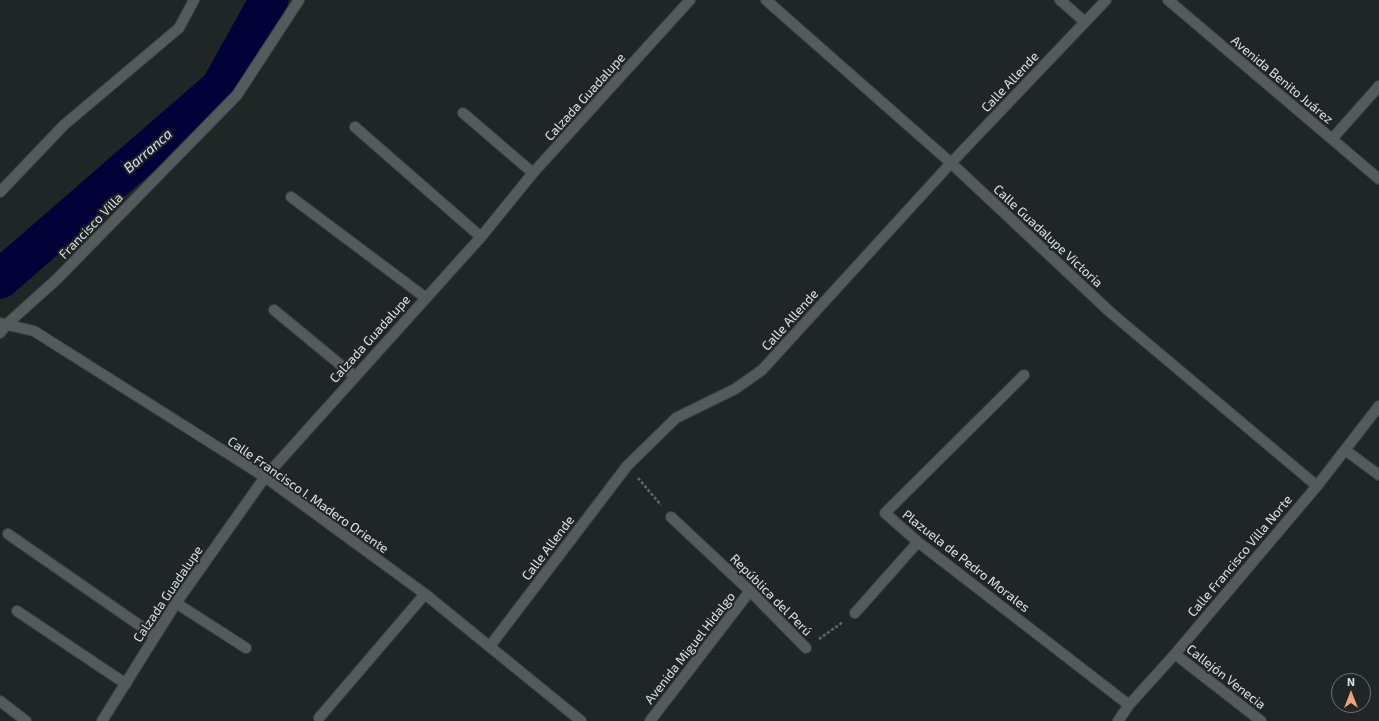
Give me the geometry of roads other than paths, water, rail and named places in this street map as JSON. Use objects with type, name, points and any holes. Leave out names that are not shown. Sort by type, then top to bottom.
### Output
[{"type":"street","points":[[0,192],[64,125],[179,28],[194,0]]},
{"type":"street","name":"Francisco Villa","points":[[0,333],[4,324],[57,279],[237,95],[299,0]]},
{"type":"street","name":"Calzada Guadalupe","points":[[102,721],[176,603],[265,477],[354,376],[481,237],[533,173],[690,0]]},
{"type":"street","name":"Calle Guadalupe Victoria","points":[[766,0],[951,163],[1110,312],[1317,486]]},
{"type":"street","points":[[1060,0],[1085,22]]},
{"type":"street","name":"Calle Allende","points":[[490,646],[627,466],[676,418],[735,389],[762,370],[951,163],[1106,0]]},
{"type":"street","name":"Avenida Benito Juárez","points":[[1168,0],[1379,178]]},
{"type":"street","points":[[1332,139],[1379,86]]},
{"type":"street","points":[[463,113],[533,173]]},
{"type":"street","points":[[355,127],[481,237]]},
{"type":"street","points":[[291,197],[426,298]]},
{"type":"street","points":[[274,310],[354,376]]},
{"type":"street","name":"Calle Francisco I. Madero Oriente","points":[[4,324],[34,331],[265,477],[425,594],[581,721]]},
{"type":"street","name":"Plazuela de Pedro Morales","points":[[1024,375],[885,513],[918,542],[1129,705]]},
{"type":"street","name":"Calle Francisco Villa Norte","points":[[1118,721],[1129,705],[1175,654],[1317,486],[1379,406]]},
{"type":"street","points":[[1345,450],[1379,476]]},
{"type":"street","name":"República del Perú","points":[[671,517],[750,591],[806,648]]},
{"type":"street","points":[[8,534],[155,636]]},
{"type":"street","points":[[855,613],[918,542]]},
{"type":"street","name":"Avenida Miguel Hidalgo","points":[[650,721],[750,591]]},
{"type":"street","points":[[319,718],[425,594]]},
{"type":"street","points":[[176,603],[246,648]]},
{"type":"street","points":[[17,611],[126,684]]},
{"type":"street","name":"Callejón Venecia","points":[[1175,654],[1261,721]]},
{"type":"street","points":[[0,701],[26,721]]},
{"type":"waterway","name":"Barranca","points":[[0,279],[220,88],[269,0]]}]
